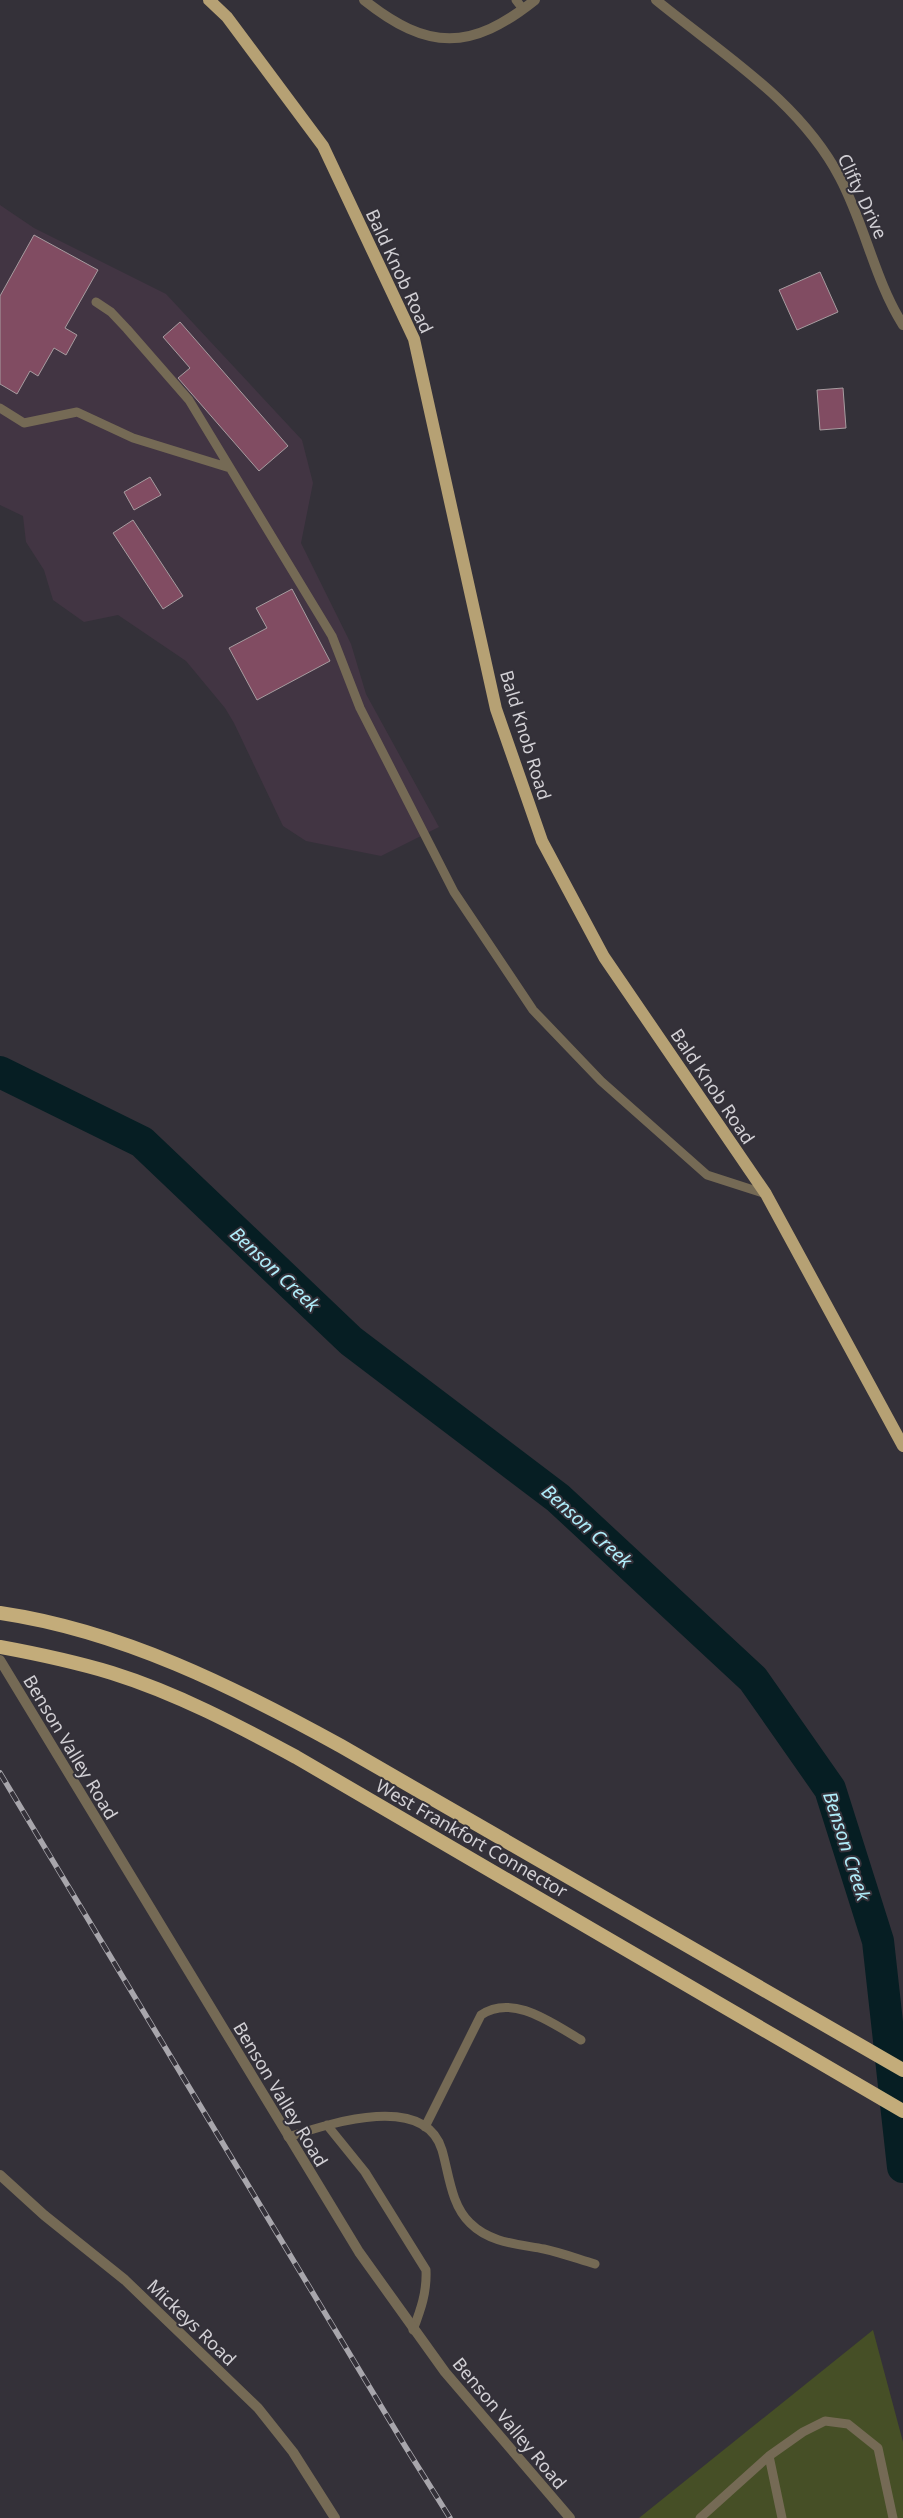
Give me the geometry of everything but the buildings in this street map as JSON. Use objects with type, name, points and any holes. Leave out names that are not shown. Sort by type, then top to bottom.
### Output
[{"type":"highway","name":"West Frankfort Connector","points":[[0,1613],[55,1624],[105,1638],[154,1655],[265,1705],[341,1746],[903,2070]]},
{"type":"highway","name":"West Frankfort Connector","points":[[0,1646],[113,1673],[200,1708],[280,1749],[743,2020],[903,2111]]},
{"type":"main road","name":"Bald Knob Road","points":[[209,0],[227,17],[323,146],[414,339],[496,709],[542,841],[604,958],[766,1194],[903,1446]]},
{"type":"street","points":[[364,0],[413,31],[436,37],[457,39],[476,36],[493,29],[535,0]]},
{"type":"street","name":"Clifty Drive","points":[[656,0],[766,86],[813,136],[828,156],[851,200],[886,289],[903,325]]},
{"type":"street","name":"Benson Valley Road","points":[[0,1660],[359,2252],[413,2330],[475,2408],[570,2518]]},
{"type":"street","name":"Mickeys Road","points":[[0,2175],[25,2199],[125,2280],[258,2408],[293,2452],[335,2518]]},
{"type":"lane","points":[[516,0],[523,9]]},
{"type":"lane","points":[[96,302],[111,312],[189,400],[332,636],[360,708],[454,892],[533,1010],[601,1081],[707,1175],[766,1194]]},
{"type":"lane","points":[[0,408],[24,423],[77,412],[133,438],[230,468]]},
{"type":"lane","points":[[425,2127],[481,2015],[493,2007],[530,2011],[581,2040]]},
{"type":"lane","points":[[288,2137],[327,2125],[363,2117],[388,2116],[418,2122],[434,2134],[442,2148],[456,2198],[462,2212],[470,2223],[486,2236],[563,2254],[595,2264]]},
{"type":"lane","points":[[327,2125],[365,2172],[426,2270],[427,2285],[424,2300],[413,2330]]},
{"type":"lane","points":[[700,2518],[769,2456],[803,2432],[825,2421],[848,2424],[878,2448],[894,2518]]},
{"type":"lane","points":[[769,2456],[782,2518]]},
{"type":"shaded area","points":[[0,205],[34,228],[166,294],[302,440],[313,483],[301,543],[351,644],[366,694],[439,827],[381,856],[306,841],[283,826],[234,723],[225,708],[186,661],[118,615],[84,622],[53,600],[44,570],[26,542],[23,516],[0,505]]},
{"type":"green space","points":[[873,2330],[903,2442],[903,2518],[639,2518]]},
{"type":"waterway","name":"Benson Creek","points":[[0,1072],[142,1142],[351,1341],[558,1498],[753,1679],[830,1789],[878,1941],[903,2167]]},
{"type":"railway","points":[[0,1773],[450,2518]]}]
